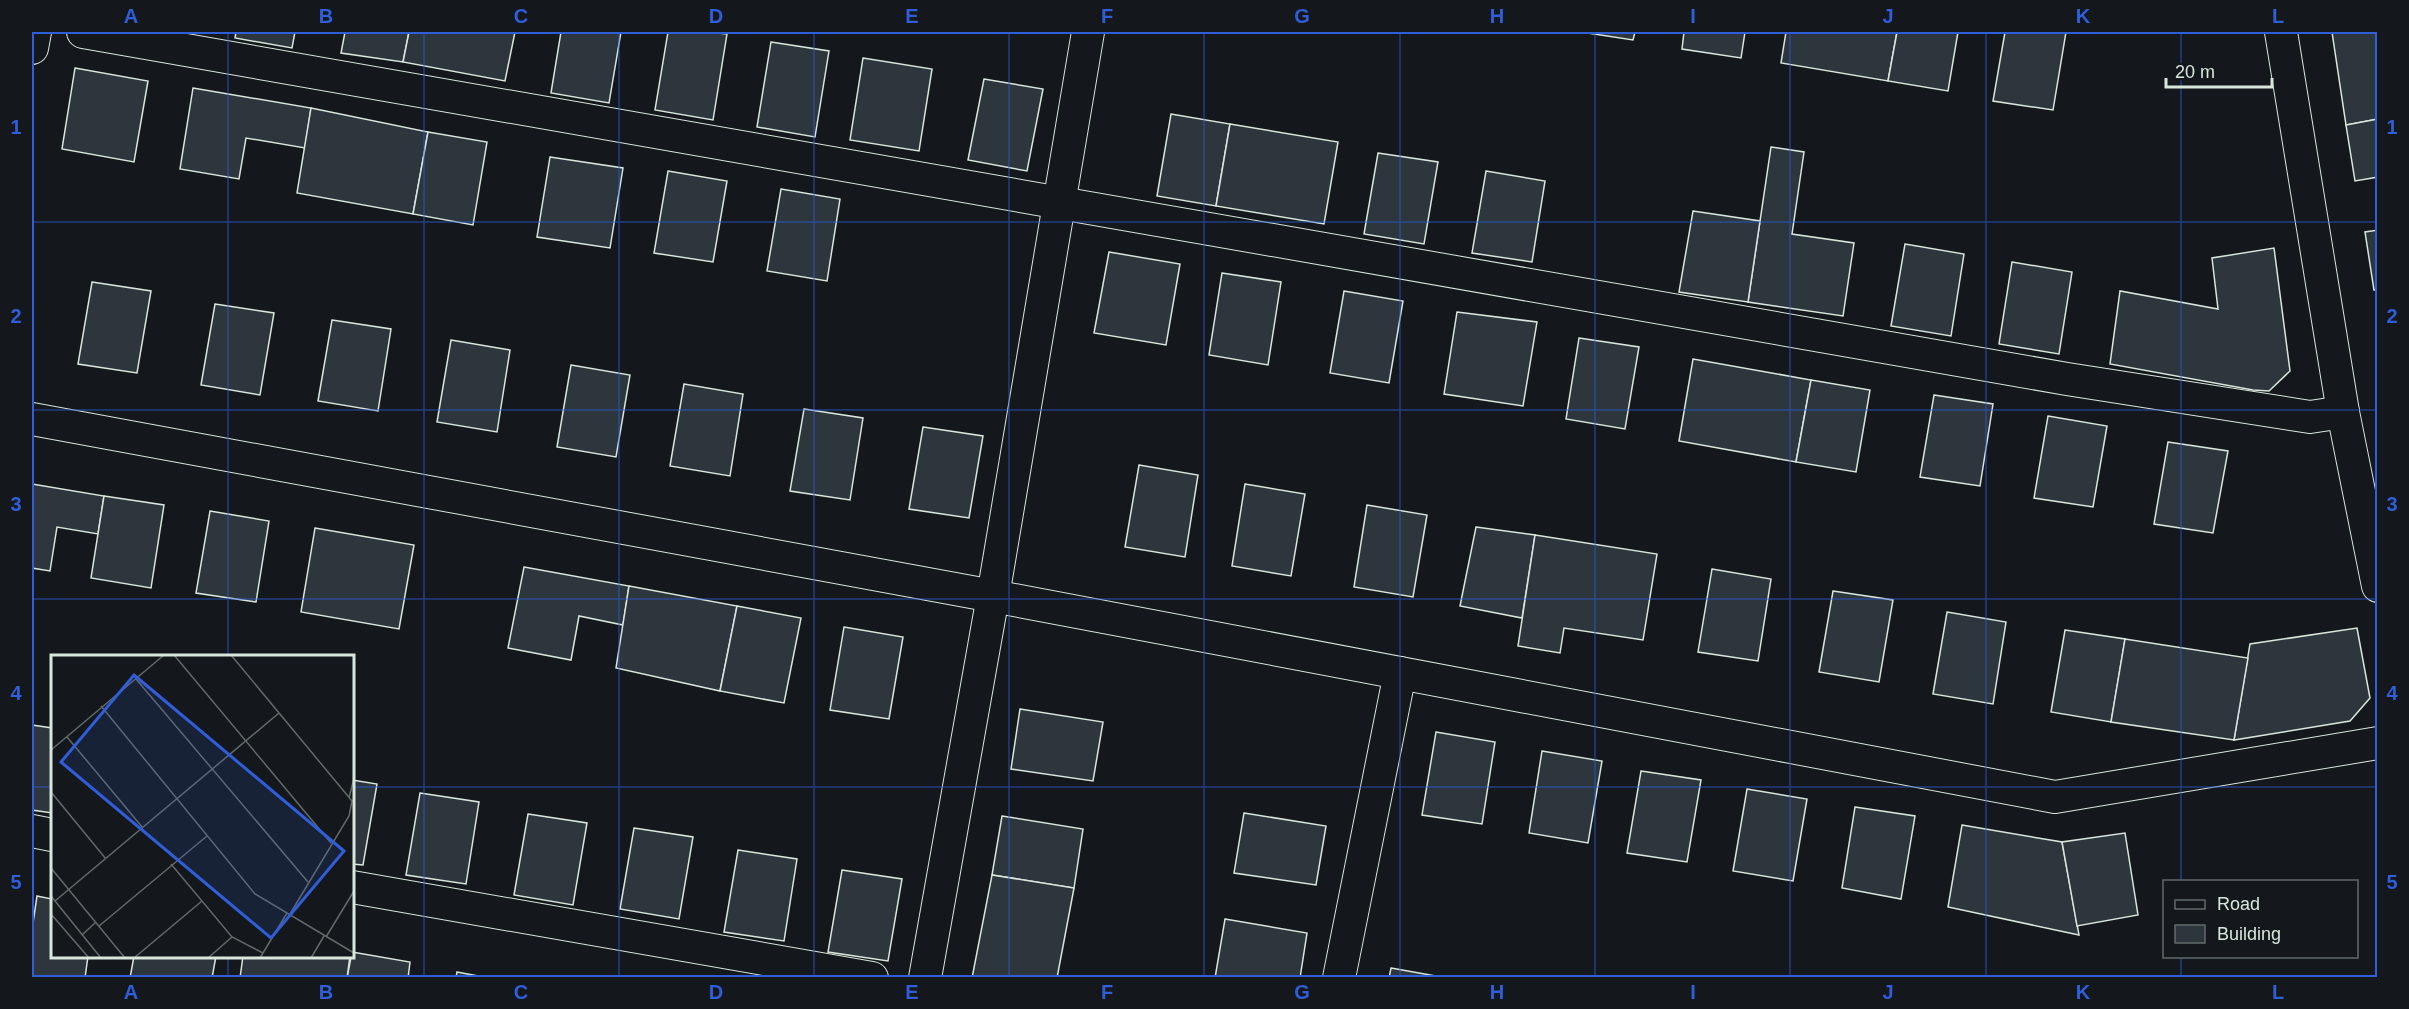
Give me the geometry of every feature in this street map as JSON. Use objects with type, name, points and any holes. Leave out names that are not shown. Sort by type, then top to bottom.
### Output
[{"type":"street","points":[[32,48],[35,32]]},
{"type":"street","points":[[83,32],[2067,379],[2310,417],[2343,412]]},
{"type":"street","points":[[925,978],[993,596],[1088,32]]},
{"type":"street","points":[[2281,32],[2343,412],[2378,586]]},
{"type":"street","points":[[32,419],[993,596],[2055,797],[2376,749]]},
{"type":"street","points":[[1339,978],[1400,673]]},
{"type":"street","points":[[32,831],[51,835]]},
{"type":"street","points":[[354,887],[872,978]]},
{"type":"building","points":[[236,32],[295,32],[292,48],[235,38]]},
{"type":"building","points":[[345,32],[409,32],[403,62],[341,53]]},
{"type":"building","points":[[409,32],[515,32],[505,81],[403,62]]},
{"type":"building","points":[[561,32],[621,32],[609,103],[551,93]]},
{"type":"building","points":[[668,32],[727,34],[713,120],[655,110]]},
{"type":"building","points":[[1581,32],[1635,32],[1633,40]]},
{"type":"building","points":[[1684,32],[1745,32],[1741,58],[1682,49]]},
{"type":"building","points":[[1786,32],[1897,32],[1888,81],[1781,63]]},
{"type":"building","points":[[1897,32],[1958,32],[1948,91],[1888,81]]},
{"type":"building","points":[[2005,32],[2066,32],[2053,110],[1993,101]]},
{"type":"building","points":[[2332,32],[2378,32],[2378,119],[2346,125]]},
{"type":"building","points":[[771,42],[829,51],[815,137],[757,127]]},
{"type":"building","points":[[863,58],[932,69],[919,151],[850,140]]},
{"type":"building","points":[[75,68],[148,81],[134,162],[62,149]]},
{"type":"building","points":[[984,79],[1043,89],[1027,171],[968,160]]},
{"type":"building","points":[[193,88],[311,108],[305,148],[246,138],[239,179],[180,169]]},
{"type":"building","points":[[311,108],[428,132],[413,214],[297,193]]},
{"type":"building","points":[[1171,114],[1230,124],[1216,206],[1157,196]]},
{"type":"building","points":[[2378,119],[2378,177],[2355,181],[2346,125]]},
{"type":"building","points":[[1230,124],[1338,142],[1324,224],[1216,206]]},
{"type":"building","points":[[428,132],[487,142],[473,225],[413,214]]},
{"type":"building","points":[[1771,147],[1804,152],[1792,234],[1854,243],[1843,316],[1748,302]]},
{"type":"building","points":[[1378,153],[1438,162],[1424,244],[1364,234]]},
{"type":"building","points":[[550,157],[623,168],[610,248],[537,237]]},
{"type":"building","points":[[668,171],[727,181],[713,262],[654,253]]},
{"type":"building","points":[[1486,171],[1545,181],[1532,262],[1472,253]]},
{"type":"building","points":[[781,189],[840,199],[827,281],[767,271]]},
{"type":"building","points":[[1693,211],[1760,221],[1748,302],[1679,292]]},
{"type":"building","points":[[2378,230],[2378,289],[2374,290],[2365,232]]},
{"type":"building","points":[[1905,244],[1964,254],[1951,336],[1891,326]]},
{"type":"building","points":[[2274,248],[2290,371],[2269,391],[2110,364],[2120,291],[2218,309],[2212,258]]},
{"type":"building","points":[[1109,252],[1180,264],[1166,345],[1094,333]]},
{"type":"building","points":[[2012,262],[2072,272],[2059,354],[1999,344]]},
{"type":"building","points":[[1222,273],[1281,282],[1268,365],[1209,355]]},
{"type":"building","points":[[92,282],[151,291],[137,373],[78,364]]},
{"type":"building","points":[[1344,291],[1403,301],[1389,383],[1330,373]]},
{"type":"building","points":[[215,304],[274,313],[260,395],[201,385]]},
{"type":"building","points":[[1457,312],[1537,322],[1523,406],[1444,394]]},
{"type":"building","points":[[332,320],[391,329],[378,411],[318,401]]},
{"type":"building","points":[[1579,338],[1639,347],[1625,429],[1566,419]]},
{"type":"building","points":[[451,340],[510,350],[497,432],[437,422]]},
{"type":"building","points":[[1693,359],[1811,380],[1796,462],[1679,441]]},
{"type":"building","points":[[571,365],[630,375],[616,457],[557,447]]},
{"type":"building","points":[[1811,380],[1870,390],[1856,472],[1796,462]]},
{"type":"building","points":[[684,384],[743,394],[730,476],[670,466]]},
{"type":"building","points":[[1934,395],[1993,404],[1980,486],[1920,477]]},
{"type":"building","points":[[804,409],[863,418],[850,500],[790,491]]},
{"type":"building","points":[[2048,416],[2107,426],[2093,507],[2034,498]]},
{"type":"building","points":[[923,427],[983,436],[969,518],[909,509]]},
{"type":"building","points":[[2168,442],[2228,451],[2213,533],[2154,524]]},
{"type":"building","points":[[1139,465],[1198,475],[1185,557],[1125,547]]},
{"type":"building","points":[[32,484],[104,496],[98,534],[57,527],[50,571],[32,568]]},
{"type":"building","points":[[1245,484],[1305,494],[1291,576],[1232,566]]},
{"type":"building","points":[[104,496],[164,505],[151,588],[91,578]]},
{"type":"building","points":[[1367,505],[1427,515],[1413,597],[1354,587]]},
{"type":"building","points":[[210,511],[269,521],[256,602],[196,593]]},
{"type":"building","points":[[1476,527],[1535,535],[1522,618],[1460,606]]},
{"type":"building","points":[[315,528],[414,545],[399,629],[301,612]]},
{"type":"building","points":[[1535,535],[1657,554],[1643,640],[1564,628],[1560,653],[1518,646]]},
{"type":"building","points":[[524,567],[629,586],[623,625],[579,616],[571,660],[508,648]]},
{"type":"building","points":[[1712,569],[1771,579],[1758,661],[1698,652]]},
{"type":"building","points":[[629,586],[737,606],[720,691],[616,668]]},
{"type":"building","points":[[1833,591],[1893,600],[1879,682],[1819,672]]},
{"type":"building","points":[[737,606],[801,618],[784,703],[720,691]]},
{"type":"building","points":[[1947,612],[2006,622],[1993,704],[1933,694]]},
{"type":"building","points":[[844,627],[903,637],[889,719],[830,710]]},
{"type":"building","points":[[2357,628],[2370,698],[2350,721],[2234,740],[2250,644]]},
{"type":"building","points":[[2065,630],[2125,639],[2111,722],[2051,712]]},
{"type":"building","points":[[2125,639],[2248,658],[2234,740],[2111,722]]},
{"type":"building","points":[[1020,709],[1103,722],[1093,781],[1011,769]]},
{"type":"building","points":[[32,725],[51,728],[51,813],[32,810]]},
{"type":"building","points":[[1436,732],[1495,742],[1482,824],[1422,815]]},
{"type":"building","points":[[1542,751],[1602,761],[1588,843],[1529,833]]},
{"type":"building","points":[[1641,771],[1701,780],[1687,862],[1627,853]]},
{"type":"building","points":[[354,780],[377,784],[363,865],[354,864]]},
{"type":"building","points":[[1747,789],[1807,799],[1793,881],[1733,871]]},
{"type":"building","points":[[420,793],[479,802],[466,884],[406,875]]},
{"type":"building","points":[[1855,807],[1915,816],[1901,899],[1842,888]]},
{"type":"building","points":[[1244,813],[1326,826],[1316,885],[1234,873]]},
{"type":"building","points":[[528,814],[587,823],[573,905],[514,895]]},
{"type":"building","points":[[1002,816],[1083,829],[1074,888],[992,875]]},
{"type":"building","points":[[1962,825],[2062,842],[2079,935],[1948,907]]},
{"type":"building","points":[[634,828],[693,837],[679,919],[620,909]]},
{"type":"building","points":[[2125,833],[2138,915],[2077,926],[2062,842]]},
{"type":"building","points":[[738,850],[797,859],[784,941],[724,932]]},
{"type":"building","points":[[842,870],[902,879],[888,961],[828,952]]},
{"type":"building","points":[[992,875],[1074,888],[1057,978],[972,978]]},
{"type":"building","points":[[37,896],[51,899],[51,958],[88,958],[85,978],[32,978],[32,930]]},
{"type":"building","points":[[1225,919],[1307,933],[1300,978],[1215,978]]},
{"type":"building","points":[[354,952],[410,962],[408,978],[347,978]]},
{"type":"building","points":[[134,958],[216,958],[212,978],[130,978]]},
{"type":"building","points":[[243,958],[350,958],[347,978],[240,978]]},
{"type":"building","points":[[1391,968],[1447,978],[1389,978]]},
{"type":"building","points":[[457,972],[489,978],[456,978]]}]
